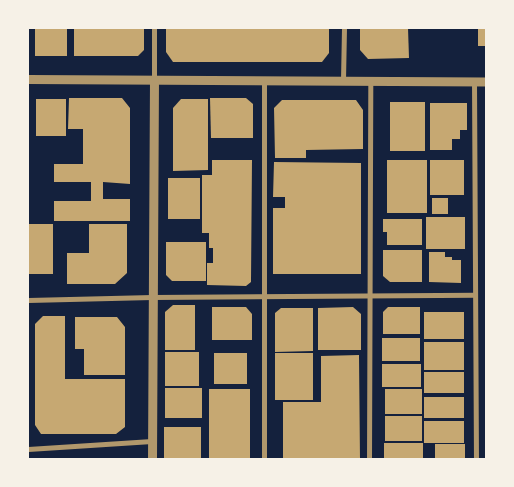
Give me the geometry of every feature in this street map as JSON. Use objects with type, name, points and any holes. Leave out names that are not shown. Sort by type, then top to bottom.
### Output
[{"type":"street","points":[[152,460],[154,28]]},
{"type":"street","points":[[344,28],[344,80]]},
{"type":"street","points":[[28,79],[486,81]]},
{"type":"street","points":[[369,460],[370,80]]},
{"type":"street","points":[[264,81],[264,460]]},
{"type":"street","points":[[474,81],[476,460]]},
{"type":"street","points":[[28,300],[152,297],[475,295]]},
{"type":"street","points":[[28,449],[152,441]]},
{"type":"building","points":[[35,28],[67,28],[67,56],[35,56]]},
{"type":"building","points":[[74,28],[144,28],[144,50],[138,56],[74,56]]},
{"type":"building","points":[[166,28],[329,28],[329,53],[322,62],[173,62],[166,52]]},
{"type":"building","points":[[360,28],[408,28],[409,58],[368,59],[360,50]]},
{"type":"building","points":[[478,28],[486,28],[486,46],[478,46]]},
{"type":"building","points":[[69,98],[122,98],[130,108],[130,184],[103,182],[103,199],[130,199],[130,221],[54,221],[54,201],[91,201],[91,182],[54,182],[54,164],[83,164],[83,129],[68,129]]},
{"type":"building","points":[[210,98],[246,98],[253,104],[253,138],[211,138]]},
{"type":"building","points":[[36,99],[66,99],[66,136],[36,136]]},
{"type":"building","points":[[181,99],[208,99],[208,170],[173,171],[173,108]]},
{"type":"building","points":[[282,100],[356,100],[363,110],[363,149],[306,150],[306,158],[275,158],[274,108]]},
{"type":"building","points":[[390,102],[425,102],[425,151],[390,151]]},
{"type":"building","points":[[430,103],[467,103],[467,130],[460,130],[460,139],[452,139],[452,150],[430,150]]},
{"type":"building","points":[[212,160],[252,160],[251,282],[246,286],[207,285],[207,263],[213,263],[213,248],[209,248],[209,233],[202,233],[202,175],[212,175]]},
{"type":"building","points":[[387,160],[427,160],[427,213],[387,213]]},
{"type":"building","points":[[430,160],[464,160],[464,195],[430,195]]},
{"type":"building","points":[[274,162],[361,163],[361,274],[273,274],[273,208],[285,208],[285,197],[273,197]]},
{"type":"building","points":[[168,178],[200,178],[200,219],[168,219]]},
{"type":"building","points":[[432,198],[448,198],[448,214],[432,214]]},
{"type":"building","points":[[426,217],[465,217],[465,249],[426,249]]},
{"type":"building","points":[[383,219],[422,219],[422,245],[387,245],[387,232],[383,232]]},
{"type":"building","points":[[28,224],[53,224],[53,274],[28,274]]},
{"type":"building","points":[[89,224],[127,224],[127,273],[115,284],[67,284],[67,253],[89,253]]},
{"type":"building","points":[[166,242],[206,242],[206,281],[172,281],[166,275]]},
{"type":"building","points":[[383,250],[422,250],[422,282],[390,282],[383,276]]},
{"type":"building","points":[[429,252],[445,252],[445,257],[452,257],[452,260],[461,260],[461,283],[429,282]]},
{"type":"building","points":[[173,305],[195,305],[195,350],[165,350],[165,312]]},
{"type":"building","points":[[212,307],[246,307],[252,314],[252,340],[212,340]]},
{"type":"building","points":[[353,307],[361,314],[361,350],[318,350],[318,308]]},
{"type":"building","points":[[388,307],[420,307],[420,334],[383,334],[383,312]]},
{"type":"building","points":[[281,308],[313,308],[313,351],[275,352],[275,313]]},
{"type":"building","points":[[424,312],[464,312],[464,339],[424,339]]},
{"type":"building","points":[[43,316],[65,316],[65,379],[125,379],[125,427],[116,434],[41,434],[35,425],[35,324]]},
{"type":"building","points":[[75,317],[117,317],[125,327],[125,375],[84,375],[84,349],[75,349]]},
{"type":"building","points":[[382,338],[420,338],[420,361],[382,361]]},
{"type":"building","points":[[424,342],[464,342],[464,370],[424,370]]},
{"type":"building","points":[[165,352],[199,352],[199,386],[165,386]]},
{"type":"building","points":[[214,353],[247,353],[247,384],[214,384]]},
{"type":"building","points":[[275,353],[313,353],[313,400],[275,400]]},
{"type":"building","points":[[359,355],[360,460],[283,460],[283,402],[321,402],[321,356]]},
{"type":"building","points":[[382,364],[421,364],[421,387],[382,387]]},
{"type":"building","points":[[424,372],[464,372],[464,393],[424,393]]},
{"type":"building","points":[[165,388],[202,388],[202,418],[165,418]]},
{"type":"building","points":[[209,389],[250,389],[250,460],[209,460]]},
{"type":"building","points":[[385,389],[422,389],[422,414],[385,414]]},
{"type":"building","points":[[424,397],[464,397],[464,418],[424,418]]},
{"type":"building","points":[[385,416],[422,416],[422,441],[385,441]]},
{"type":"building","points":[[424,421],[464,421],[464,443],[424,443]]},
{"type":"building","points":[[164,427],[201,427],[201,460],[164,460]]},
{"type":"building","points":[[384,443],[423,443],[423,460],[384,460]]},
{"type":"building","points":[[435,444],[465,444],[465,460],[435,460]]}]
